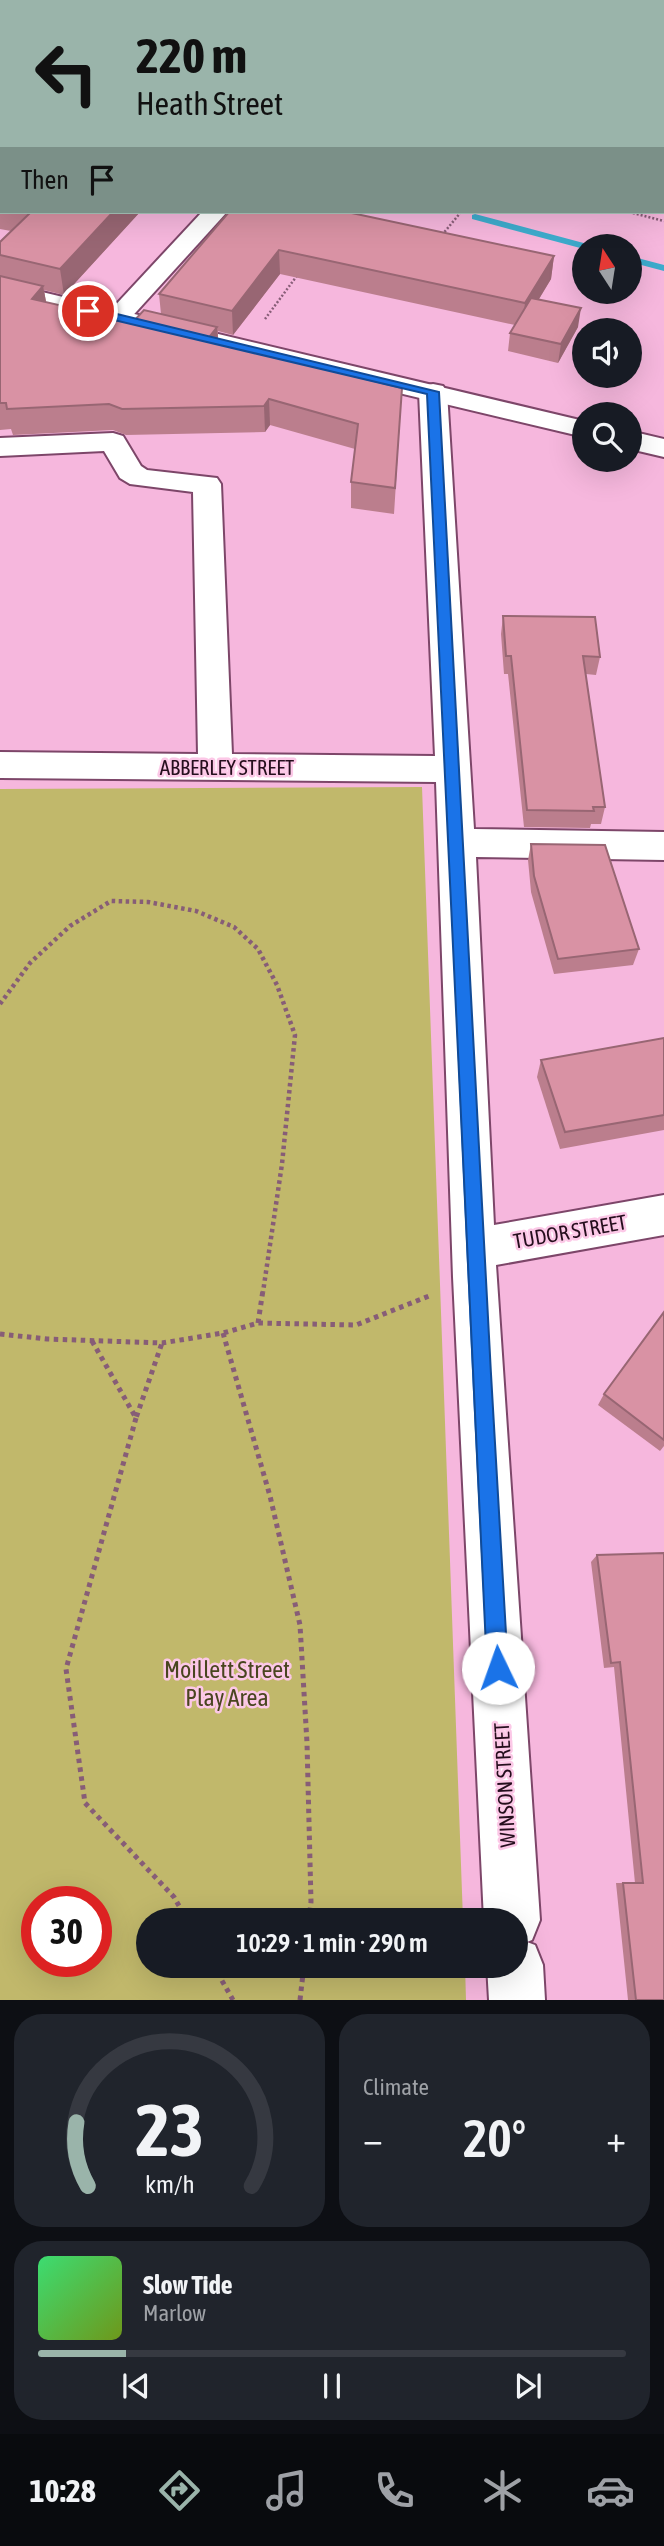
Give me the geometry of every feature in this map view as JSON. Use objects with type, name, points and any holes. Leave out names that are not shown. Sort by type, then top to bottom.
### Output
[{"type":"street","points":[[118,317],[213,214]]},
{"type":"street","points":[[0,290],[572,426]]},
{"type":"street","name":"WINSON STREET","points":[[433,392],[457,843],[475,1263],[511,1908]]},
{"type":"street","points":[[0,447],[113,442],[130,472],[140,478],[207,484],[215,768]]},
{"type":"street","points":[[642,443],[664,448]]},
{"type":"street","name":"ABBERLEY STREET","points":[[0,765],[453,769]]},
{"type":"street","points":[[457,843],[664,846]]},
{"type":"street","name":"TUDOR STREET","points":[[475,1263],[664,1215]]},
{"type":"street","points":[[516,1978],[517,2000]]},
{"type":"path","points":[[435,243],[459,214]]},
{"type":"path","points":[[637,214],[664,221]]},
{"type":"path","points":[[244,347],[305,265]]},
{"type":"path","points":[[0,1004],[30,963],[70,926],[111,901],[148,902],[197,911],[234,927],[258,949],[277,985],[295,1035],[282,1164],[258,1323]]},
{"type":"path","points":[[0,1334],[162,1343],[223,1333],[258,1323],[356,1325],[475,1263]]},
{"type":"path","points":[[223,1333],[270,1496],[300,1625],[307,1743],[310,1908]]},
{"type":"path","points":[[92,1341],[136,1418]]},
{"type":"path","points":[[162,1343],[136,1418],[66,1669],[85,1804],[174,1898],[180,1908]]},
{"type":"path","points":[[220,1978],[233,2000]]},
{"type":"path","points":[[300,2000],[303,1978]]},
{"type":"green space","name":"Moillett Street Play Area","points":[[422,787],[463,1908],[136,1908],[136,1978],[465,1978],[466,2000],[0,2000],[0,789]]},
{"type":"building","points":[[29,214],[111,214],[60,269],[0,255],[0,242]]},
{"type":"building","points":[[227,214],[356,214],[554,256],[525,303],[279,250],[232,311],[159,294]]},
{"type":"building","points":[[0,276],[43,286],[32,299],[133,322],[144,310],[217,327],[207,340],[402,388],[395,488],[351,482],[358,424],[269,399],[264,406],[122,409],[109,404],[7,409],[6,403],[0,403]]},
{"type":"building","points":[[531,298],[581,308],[575,318],[572,318],[572,324],[561,344],[510,333]]},
{"type":"building","points":[[503,616],[595,617],[600,657],[583,656],[605,807],[593,807],[594,811],[527,810],[511,656],[506,656]]},
{"type":"building","points":[[531,844],[605,845],[639,949],[558,959],[534,876]]},
{"type":"building","points":[[664,1038],[664,1115],[565,1132],[541,1060]]},
{"type":"building","points":[[664,1312],[664,1440],[604,1394]]},
{"type":"building","points":[[664,1553],[664,2000],[636,2000],[623,1883],[643,1883],[620,1662],[611,1663],[597,1555]]},
{"type":"waterway","points":[[475,217],[572,243]]},
{"type":"waterway","points":[[642,262],[664,268]]},
{"type":"route","points":[[88,311],[433,392],[457,843],[475,1277],[498,1668]]}]
